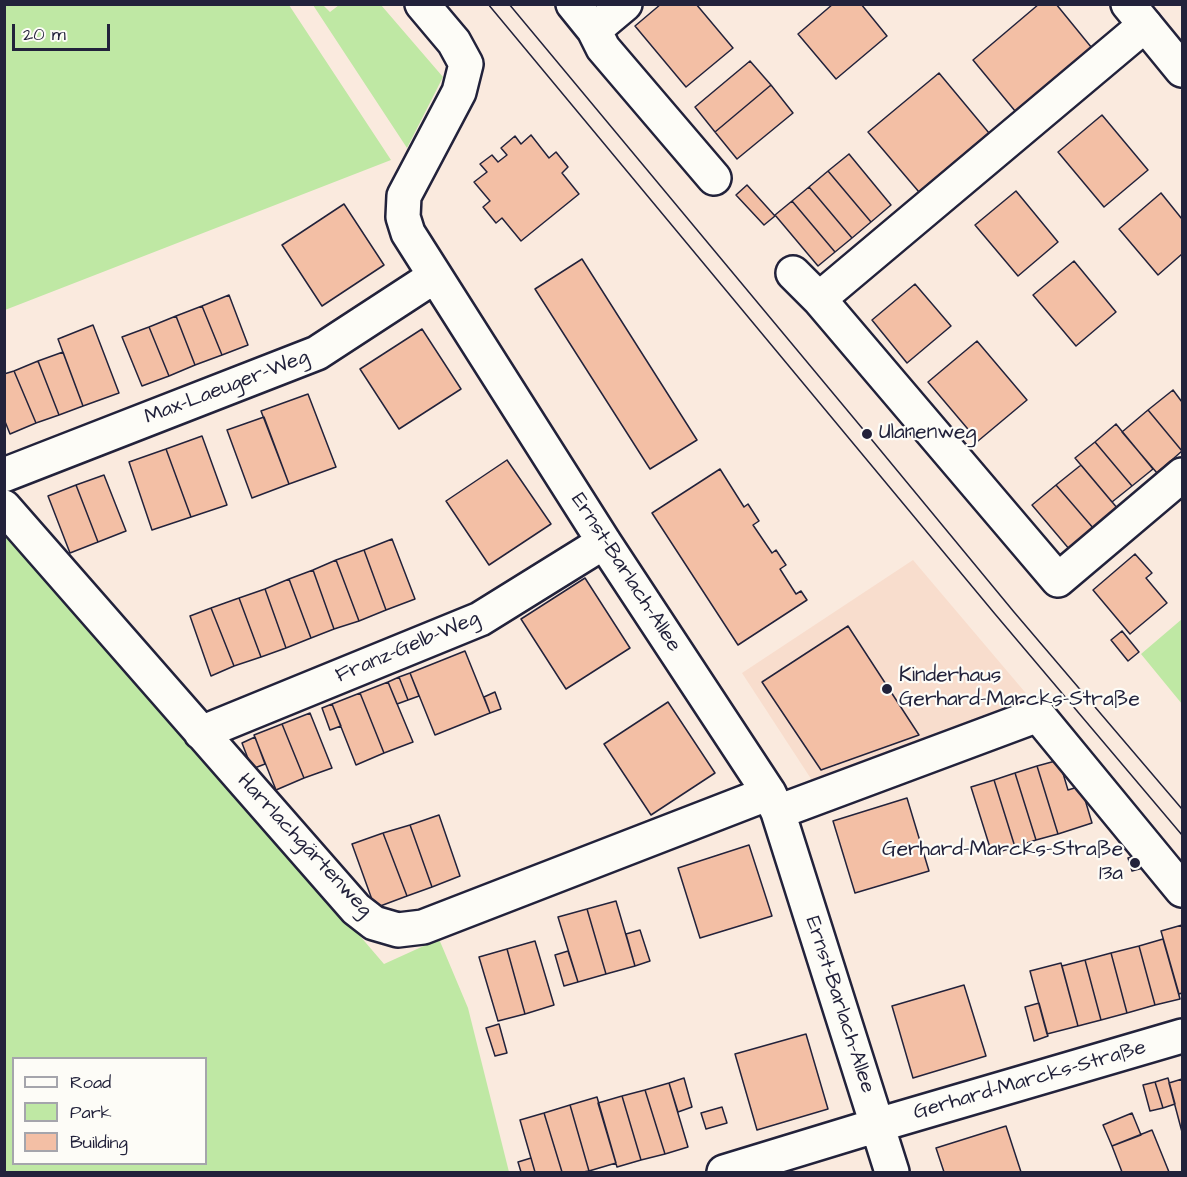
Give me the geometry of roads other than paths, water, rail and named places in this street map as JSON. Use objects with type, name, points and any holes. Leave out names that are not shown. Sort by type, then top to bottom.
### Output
[{"type":"street","name":"Ernst-Barlach-Allee","points":[[422,4],[454,42],[466,64],[459,92],[404,195],[404,217],[408,232],[604,542],[774,803],[892,1173]]},
{"type":"street","points":[[573,4],[594,30],[603,48],[714,178]]},
{"type":"street","points":[[594,30],[624,4]]},
{"type":"street","points":[[819,299],[1136,15],[1182,70]]},
{"type":"street","points":[[794,273],[819,299],[1058,580],[1182,476]]},
{"type":"street","name":"Max-Laeuger-Weg","points":[[4,475],[317,353],[435,276]]},
{"type":"street","name":"Harrlachgärtenweg","points":[[4,507],[356,909],[374,923],[398,930],[423,927],[774,803]]},
{"type":"street","name":"Franz-Gelb-Weg","points":[[201,733],[480,619],[604,542]]},
{"type":"street","points":[[774,803],[1038,715],[1182,890]]},
{"type":"street","name":"Gerhard-Marcks-Straße","points":[[724,1173],[878,1125],[1182,1036]]},
{"type":"tram line","points":[[488,4],[995,614],[1182,835]]},
{"type":"tram line","points":[[509,4],[1014,612],[1182,809]]},
{"type":"place","name":"Ulanenweg","points":[[867,434]]},
{"type":"place","name":"Kinderhaus Gerhard-Marcks-Straße","points":[[887,689]]},
{"type":"place","name":"Gerhard-Marcks-Straße 13a","points":[[1135,863]]}]
